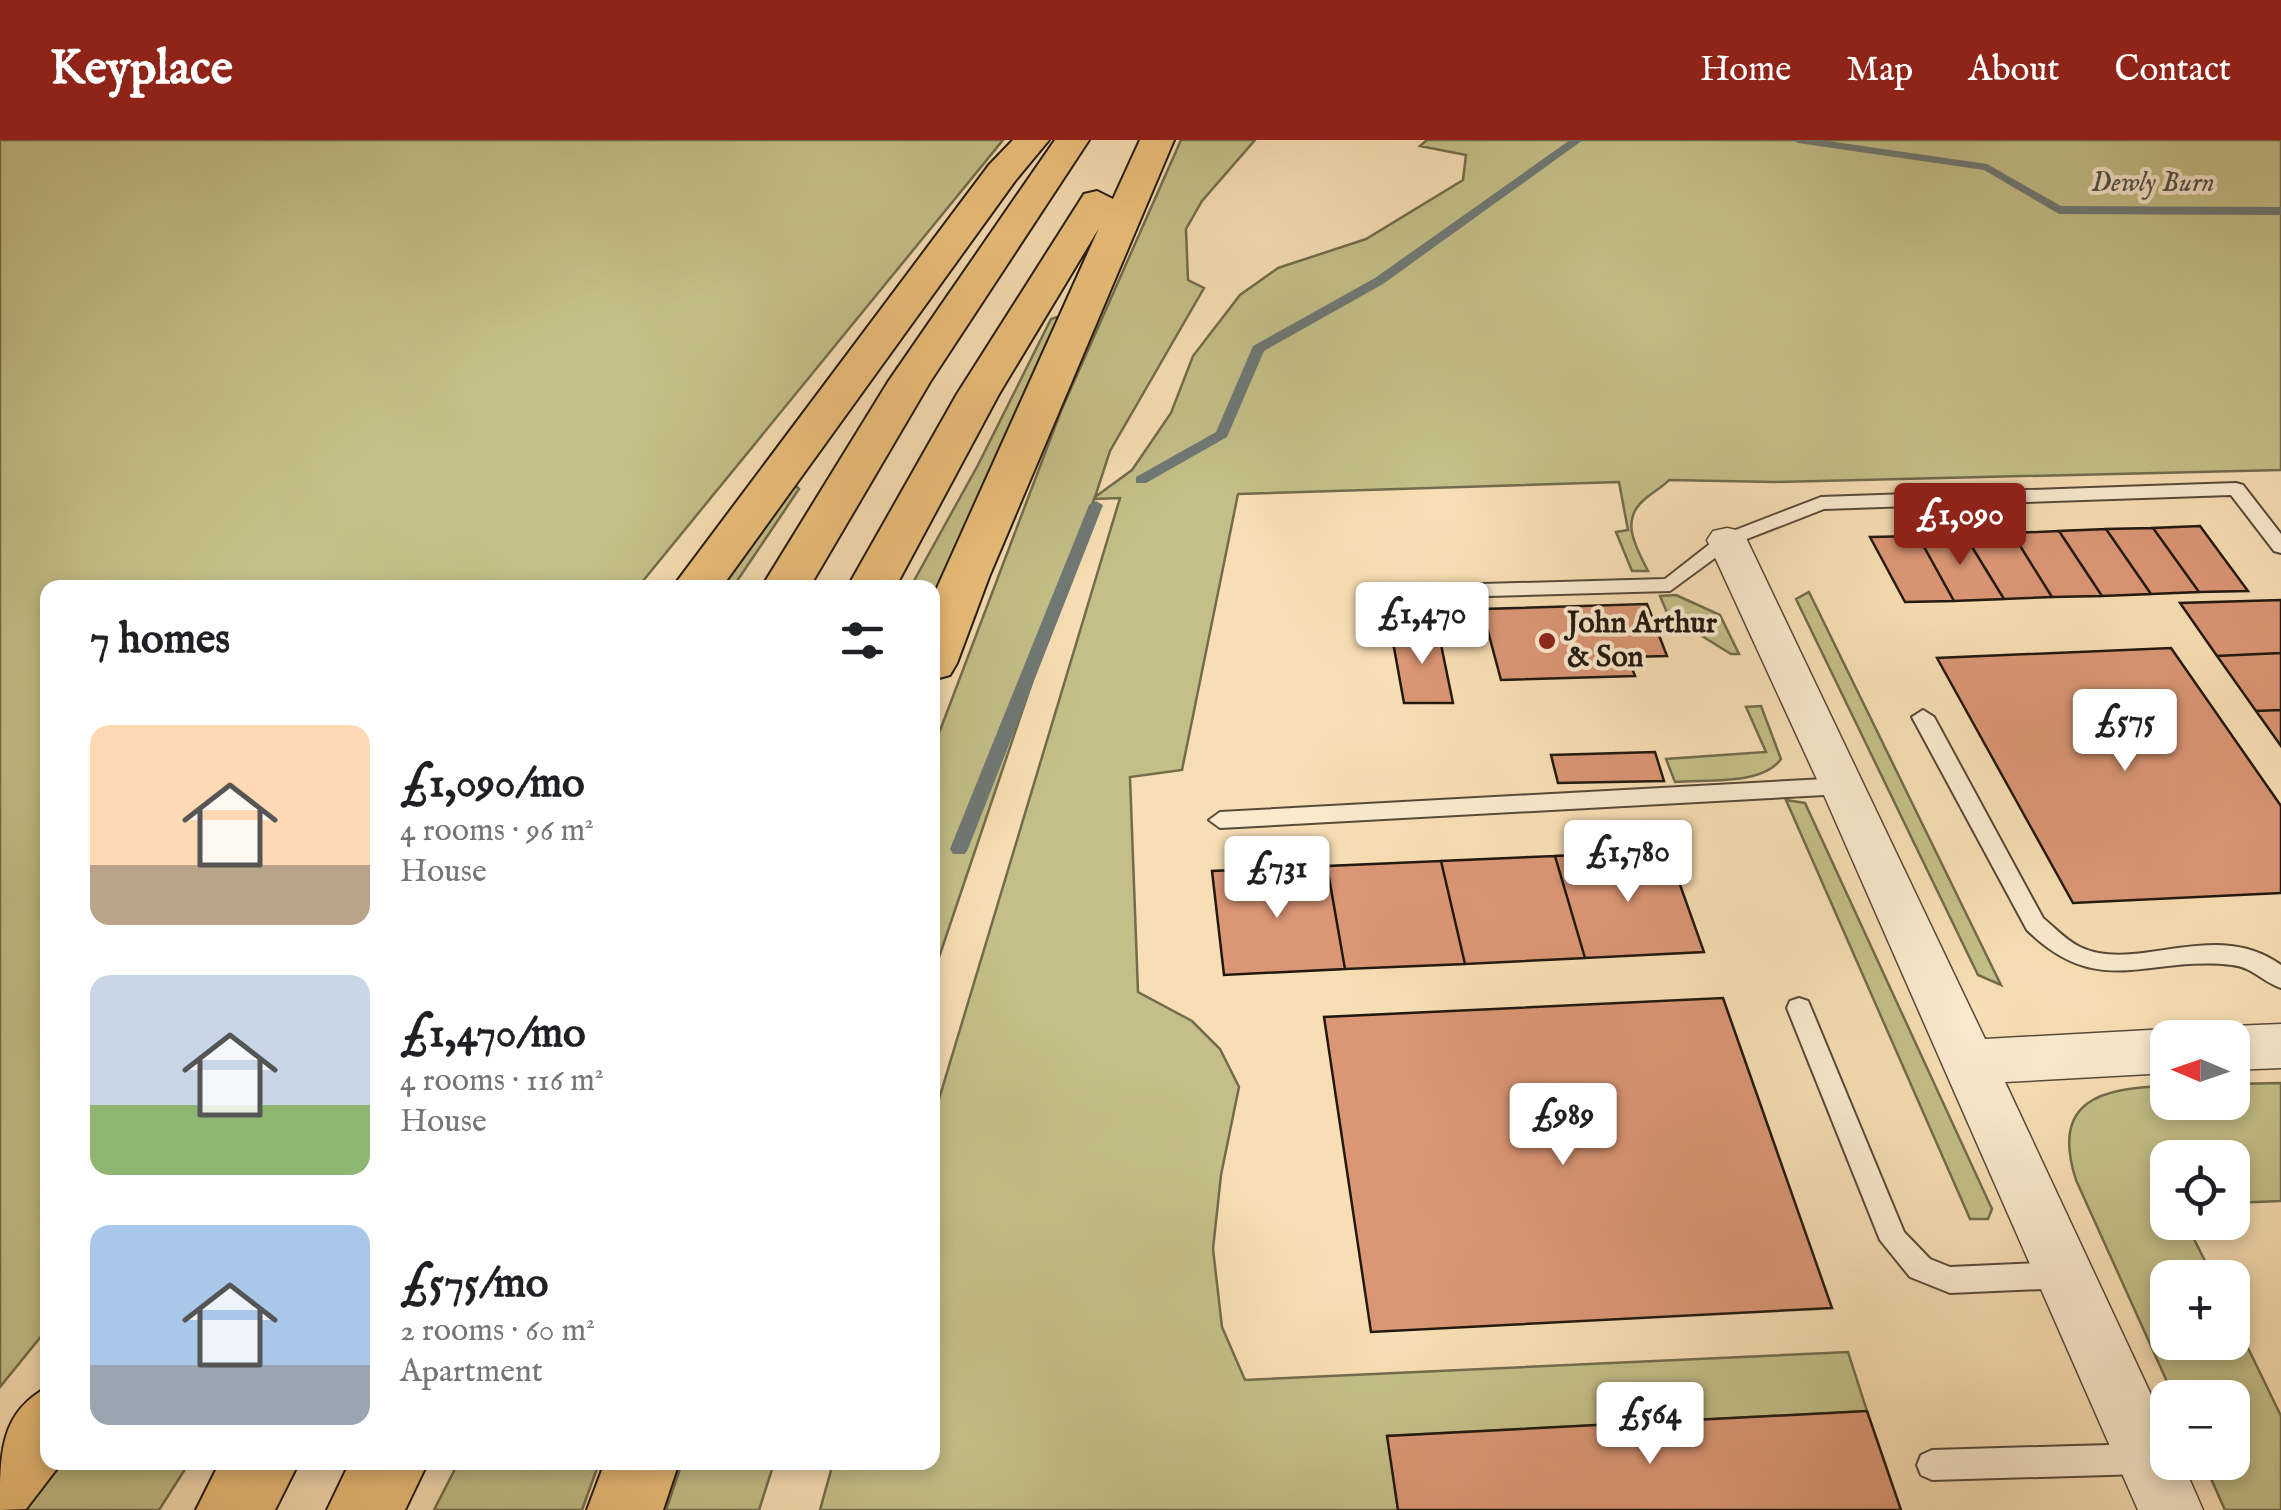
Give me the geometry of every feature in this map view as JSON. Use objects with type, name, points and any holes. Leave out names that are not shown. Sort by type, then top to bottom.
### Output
[{"type":"highway","points":[[702,580],[1002,172],[1032,140]]},
{"type":"highway","points":[[790,580],[909,382],[1072,140]]},
{"type":"highway","points":[[875,580],[978,394],[1135,140]]},
{"type":"highway","points":[[940,642],[964,577],[1156,140]]},
{"type":"highway","points":[[0,1483],[40,1432]]},
{"type":"highway","points":[[234,1510],[257,1470]]},
{"type":"highway","points":[[365,1510],[386,1470]]},
{"type":"highway","points":[[625,1510],[639,1470]]},
{"type":"street","points":[[1727,540],[1843,786],[2171,1510]]},
{"type":"street","points":[[2250,1047],[2281,1046]]},
{"type":"street","points":[[1968,1062],[2150,1053]]},
{"type":"lane","points":[[1413,592],[1670,585],[1727,540],[1821,504],[2236,489],[2281,547]]},
{"type":"lane","points":[[1922,717],[2036,924],[2062,949],[2087,960],[2237,955],[2272,968],[2281,978]]},
{"type":"lane","points":[[1220,820],[1843,786]]},
{"type":"lane","points":[[1799,1008],[1894,1240],[1920,1268],[1950,1280],[2065,1275]]},
{"type":"lane","points":[[1932,1466],[2148,1458]]},
{"type":"shaded area","points":[[0,140],[1003,140],[644,580],[40,580],[40,1338],[0,1387]]},
{"type":"shaded area","points":[[1181,140],[1255,140],[1202,201],[1186,229],[1188,280],[1204,288],[1110,451],[1095,497],[1132,470],[1171,413],[1193,356],[1240,295],[1278,268],[1366,239],[1463,180],[1466,155],[1420,146],[1427,140],[2281,140],[2281,470],[1774,482],[1669,480],[1637,507],[1633,516],[1632,534],[1648,571],[1632,571],[1616,532],[1628,530],[1619,482],[1238,494],[1182,770],[1130,777],[1138,992],[1192,1021],[1220,1049],[1239,1087],[1221,1175],[1213,1249],[1222,1327],[1245,1380],[1848,1352],[1867,1411],[1388,1436],[1398,1510],[820,1510],[831,1470],[940,1470],[940,1096],[1120,498],[1094,499],[940,954],[940,731],[1061,411]]},
{"type":"shaded area","points":[[1060,316],[940,591],[940,580],[914,580],[978,465],[1051,319]]},
{"type":"shaded area","points":[[794,484],[799,489],[738,580],[712,580]]},
{"type":"shaded area","points":[[1809,592],[2001,985],[1978,975],[1796,599]]},
{"type":"shaded area","points":[[1676,595],[1720,615],[1739,654],[1731,654],[1668,615],[1660,596]]},
{"type":"shaded area","points":[[1761,706],[1781,759],[1772,768],[1747,777],[1675,782],[1666,759],[1766,752],[1746,707]]},
{"type":"shaded area","points":[[1786,800],[1805,803],[1992,1209],[1988,1219],[1970,1219]]},
{"type":"shaded area","points":[[2281,1083],[2281,1201],[2250,1202],[2250,1140],[2150,1140],[2150,1240],[2194,1240],[2204,1260],[2150,1260],[2150,1344],[2076,1180],[2070,1132],[2076,1116],[2102,1096],[2150,1087],[2150,1120],[2250,1120],[2250,1084]]},
{"type":"shaded area","points":[[2250,1352],[2281,1416],[2281,1510],[2225,1510],[2212,1480],[2250,1480],[2250,1380],[2166,1380],[2157,1360],[2250,1360]]},
{"type":"shaded area","points":[[40,1451],[40,1470],[185,1470],[159,1510],[0,1510],[0,1504]]},
{"type":"shaded area","points":[[454,1470],[596,1470],[582,1510],[434,1510]]},
{"type":"shaded area","points":[[679,1470],[772,1470],[759,1510],[666,1510]]},
{"type":"building","points":[[2200,526],[2248,591],[2199,592],[2153,528]]},
{"type":"building","points":[[2153,528],[2199,592],[2151,594],[2106,529]]},
{"type":"building","points":[[2106,529],[2151,594],[2102,596],[2059,531]]},
{"type":"building","points":[[2059,531],[2102,596],[2052,597],[2012,533]]},
{"type":"building","points":[[2012,533],[2052,597],[2004,599],[1964,534]]},
{"type":"building","points":[[1964,534],[2004,599],[1954,601],[1918,536]]},
{"type":"building","points":[[1918,536],[1954,601],[1905,602],[1870,537]]},
{"type":"building","points":[[2281,600],[2281,653],[2217,656],[2180,603]]},
{"type":"building","points":[[1647,604],[1667,656],[1628,657],[1635,676],[1501,680],[1482,609]]},
{"type":"building","points":[[1438,630],[1453,703],[1404,703],[1391,631]]},
{"type":"building","points":[[2171,648],[2281,806],[2281,893],[2073,903],[1937,658]]},
{"type":"building","points":[[2281,653],[2281,710],[2256,711],[2217,656]]},
{"type":"building","points":[[2281,710],[2281,746],[2256,711]]},
{"type":"building","points":[[1655,752],[1664,781],[1558,783],[1551,755]]},
{"type":"building","points":[[1668,851],[1704,952],[1585,958],[1555,856]]},
{"type":"building","points":[[1555,856],[1585,958],[1465,964],[1441,861]]},
{"type":"building","points":[[1441,861],[1465,964],[1345,969],[1327,866]]},
{"type":"building","points":[[1327,866],[1345,969],[1224,975],[1212,871]]},
{"type":"building","points":[[1723,998],[1832,1308],[1371,1332],[1324,1017]]},
{"type":"building","points":[[1867,1411],[1901,1510],[1398,1510],[1387,1436]]},
{"type":"waterway","points":[[1141,480],[1222,434],[1258,349],[1379,281],[1577,140]]},
{"type":"waterway","name":"Dewly Burn","points":[[1798,140],[1987,167],[2059,210],[2281,211]]},
{"type":"waterway","points":[[959,849],[1096,505]]},
{"type":"place","name":"John Arthur & Son","points":[[1547,641]]}]
